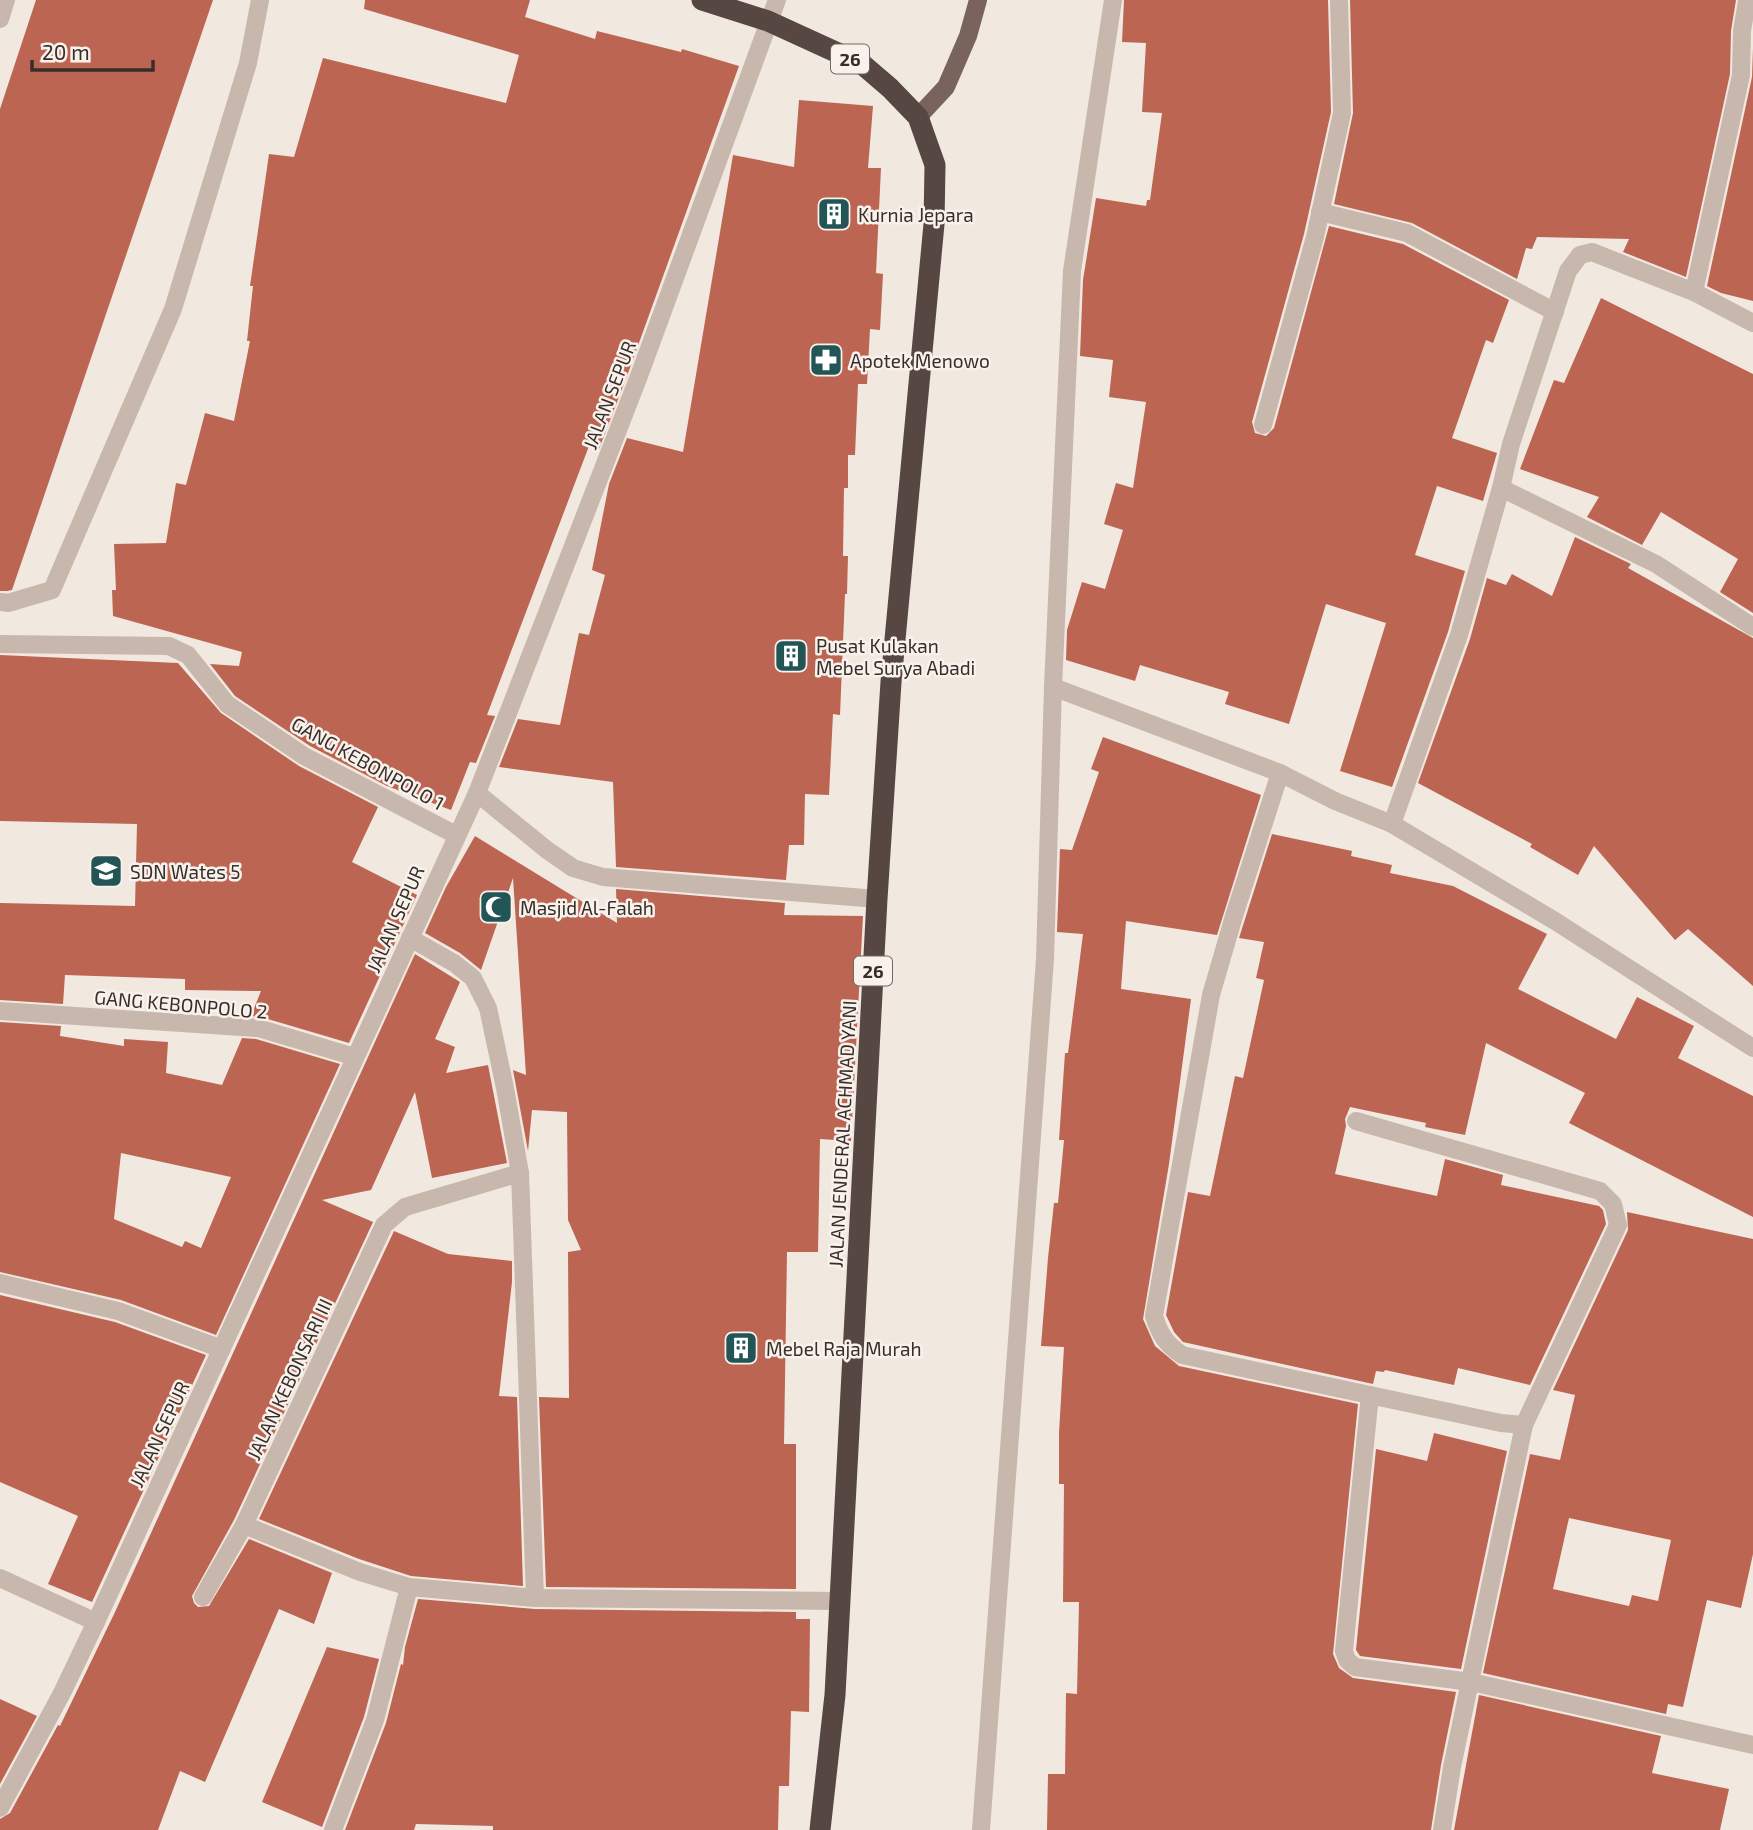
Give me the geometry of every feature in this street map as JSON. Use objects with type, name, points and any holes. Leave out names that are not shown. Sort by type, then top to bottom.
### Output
[{"type":"highway","name":"26","points":[[702,0],[768,21],[862,65],[890,88],[918,117]]},
{"type":"highway","name":"JALAN JENDERAL ACHMAD YANI","points":[[820,1830],[835,1695],[891,682],[934,224],[935,165],[918,117]]},
{"type":"main road","points":[[918,117],[946,88],[968,36],[978,0]]},
{"type":"street","points":[[0,19],[6,0]]},
{"type":"street","points":[[0,602],[8,603],[52,590],[168,322],[248,63],[260,0]]},
{"type":"street","name":"JALAN SEPUR","points":[[0,1808],[62,1693],[96,1622],[477,793],[639,376],[776,0]]},
{"type":"street","points":[[981,1830],[1045,959],[1053,687],[1072,271],[1113,0]]},
{"type":"street","points":[[1263,425],[1320,212],[1342,113],[1339,0]]},
{"type":"street","points":[[1694,292],[1741,75],[1742,32],[1747,1],[1753,2]]},
{"type":"street","points":[[1320,212],[1406,233],[1555,312]]},
{"type":"street","points":[[1392,824],[1459,635],[1511,444],[1568,271],[1580,255],[1592,252],[1694,292],[1753,323]]},
{"type":"street","points":[[1501,488],[1656,564],[1753,627]]},
{"type":"street","name":"GANG KEBONPOLO 1","points":[[0,644],[169,646],[179,649],[188,655],[228,704],[260,726],[304,755],[456,835]]},
{"type":"street","points":[[1053,687],[1280,773],[1335,801],[1392,824],[1556,921],[1753,1048]]},
{"type":"street","points":[[1280,773],[1211,995],[1154,1316],[1159,1333],[1168,1346],[1182,1355],[1501,1423],[1524,1425]]},
{"type":"street","points":[[477,793],[573,868],[603,877],[877,899]]},
{"type":"street","points":[[410,938],[454,963],[473,978],[482,992],[488,1008],[520,1172],[527,1309],[535,1598]]},
{"type":"street","name":"GANG KEBONPOLO 2","points":[[0,1012],[258,1028],[355,1058]]},
{"type":"street","points":[[1356,1121],[1600,1191],[1613,1204],[1618,1225],[1524,1425],[1452,1767],[1442,1830]]},
{"type":"street","name":"JALAN KEBONSARI III","points":[[203,1597],[244,1525],[384,1225],[405,1207],[520,1172]]},
{"type":"street","points":[[0,1283],[118,1311],[222,1349]]},
{"type":"street","points":[[1370,1395],[1344,1651],[1347,1660],[1355,1667],[1471,1682],[1753,1745]]},
{"type":"street","points":[[244,1525],[360,1572],[409,1587],[535,1598],[840,1601]]},
{"type":"street","points":[[0,1578],[96,1622]]},
{"type":"street","points":[[333,1830],[375,1720],[409,1587]]},
{"type":"building","points":[[36,0],[213,0],[12,590],[0,591],[0,109]]},
{"type":"building","points":[[365,0],[530,0],[525,17],[595,39],[597,31],[681,52],[682,49],[739,66],[599,449],[589,446],[487,715],[495,716],[476,763],[470,762],[451,810],[387,786],[310,746],[235,696],[210,664],[239,666],[242,652],[113,616],[112,590],[116,590],[114,544],[166,543],[176,483],[186,485],[205,413],[234,421],[250,341],[247,341],[253,286],[250,286],[269,154],[294,157],[323,58],[506,103],[519,55],[364,9]]},
{"type":"building","points":[[1124,0],[1328,0],[1331,112],[1304,234],[1252,422],[1255,433],[1266,436],[1274,428],[1329,226],[1403,244],[1509,300],[1493,343],[1486,340],[1452,438],[1497,453],[1483,501],[1437,486],[1415,555],[1465,571],[1448,632],[1392,787],[1340,771],[1386,623],[1326,604],[1289,724],[1225,704],[1229,692],[1140,665],[1135,681],[1066,660],[1067,630],[1082,582],[1105,589],[1123,530],[1104,524],[1116,483],[1133,488],[1146,402],[1109,397],[1113,360],[1080,356],[1083,280],[1096,198],[1146,206],[1147,200],[1150,200],[1162,113],[1142,112],[1146,43],[1122,42]]},
{"type":"building","points":[[1350,0],[1736,0],[1731,31],[1730,74],[1686,277],[1623,252],[1629,239],[1537,237],[1532,249],[1526,248],[1517,279],[1412,223],[1334,204],[1353,113]]},
{"type":"building","points":[[1753,48],[1753,301],[1721,293],[1707,286],[1752,77]]},
{"type":"building","points":[[799,100],[873,106],[868,168],[881,168],[876,273],[883,274],[880,330],[870,329],[867,384],[858,384],[855,455],[848,455],[848,488],[844,488],[843,556],[848,556],[847,594],[840,715],[833,714],[829,795],[805,794],[804,845],[789,845],[786,880],[616,867],[613,782],[499,767],[518,719],[560,725],[579,633],[589,635],[605,575],[592,570],[609,484],[627,438],[683,452],[733,155],[794,167]]},
{"type":"building","points":[[1601,298],[1753,374],[1753,613],[1720,592],[1738,559],[1661,512],[1642,545],[1587,517],[1599,497],[1520,469],[1554,380],[1564,383]]},
{"type":"building","points":[[1575,537],[1631,564],[1628,568],[1753,638],[1753,986],[1688,929],[1675,940],[1594,846],[1578,875],[1530,847],[1532,844],[1418,783],[1470,639],[1487,578],[1506,585],[1512,574],[1552,596]]},
{"type":"building","points":[[0,655],[178,663],[221,713],[299,766],[378,807],[352,862],[417,895],[349,1043],[251,1016],[261,991],[185,990],[185,979],[65,975],[63,1004],[0,1000],[0,903],[135,906],[137,824],[0,821]]},
{"type":"building","points":[[1103,737],[1261,795],[1217,935],[1126,921],[1121,989],[1191,999],[1169,1164],[1143,1319],[1155,1346],[1179,1366],[1358,1404],[1333,1654],[1339,1668],[1353,1678],[1456,1692],[1431,1830],[1047,1830],[1048,1774],[1065,1774],[1066,1693],[1077,1694],[1079,1602],[1063,1602],[1064,1484],[1059,1484],[1059,1433],[1064,1347],[1041,1346],[1054,1203],[1058,1203],[1064,1140],[1059,1140],[1065,1053],[1068,1053],[1083,934],[1057,932],[1060,849],[1072,850],[1099,772],[1091,769]]},
{"type":"building","points":[[1272,834],[1352,851],[1351,856],[1392,865],[1390,873],[1453,886],[1547,934],[1518,989],[1616,1039],[1637,997],[1694,1026],[1678,1058],[1753,1096],[1753,1217],[1569,1123],[1585,1093],[1486,1043],[1465,1135],[1425,1127],[1426,1123],[1350,1107],[1345,1119],[1346,1126],[1335,1174],[1437,1196],[1445,1159],[1503,1175],[1501,1185],[1599,1206],[1603,1210],[1606,1224],[1530,1385],[1458,1368],[1454,1385],[1385,1370],[1376,1371],[1373,1384],[1183,1342],[1174,1332],[1166,1315],[1188,1192],[1210,1196],[1235,1076],[1243,1078],[1264,980],[1256,978],[1264,942],[1239,938]]},
{"type":"building","points":[[475,836],[617,923],[616,889],[785,903],[784,915],[863,916],[851,1141],[820,1139],[818,1252],[787,1252],[784,1444],[796,1444],[796,1589],[546,1587],[539,1397],[569,1398],[568,1252],[581,1250],[568,1220],[567,1112],[532,1110],[528,1151],[513,1070],[526,1075],[513,878],[481,970],[460,953],[425,933],[446,887]]},
{"type":"building","points":[[415,954],[460,982],[435,1039],[455,1047],[446,1073],[488,1065],[507,1163],[432,1178],[415,1092],[371,1190],[322,1200],[373,1222],[234,1520],[192,1596],[198,1607],[209,1606],[249,1539],[332,1573],[314,1624],[279,1609],[205,1782],[180,1771],[158,1830],[0,1830],[0,1819],[10,1813],[58,1725],[60,1726],[115,1612]]},
{"type":"building","points":[[0,1022],[61,1026],[60,1036],[124,1046],[124,1039],[168,1042],[166,1073],[222,1085],[242,1038],[256,1039],[340,1064],[216,1335],[121,1300],[0,1272]],"holes":[[[121,1153],[231,1177],[201,1248],[185,1241],[182,1247],[114,1219]]]},
{"type":"building","points":[[1627,1212],[1753,1239],[1753,1554],[1741,1608],[1707,1600],[1683,1707],[1668,1704],[1666,1714],[1483,1673],[1530,1454],[1560,1460],[1575,1395],[1553,1390],[1628,1230]],"holes":[[[1569,1518],[1671,1540],[1658,1601],[1632,1595],[1629,1606],[1553,1589]]]},
{"type":"building","points":[[394,1231],[448,1254],[512,1261],[499,1396],[517,1397],[523,1586],[411,1576],[359,1559],[259,1519]]},
{"type":"building","points":[[0,1295],[115,1322],[206,1355],[92,1602],[48,1584],[78,1516],[0,1482]]},
{"type":"building","points":[[1434,1433],[1507,1451],[1461,1669],[1360,1656],[1356,1650],[1376,1449],[1427,1461]]},
{"type":"building","points":[[418,1599],[535,1609],[796,1612],[796,1619],[810,1619],[809,1712],[791,1711],[789,1786],[779,1786],[778,1830],[493,1830],[493,1826],[416,1824],[414,1830],[345,1830],[386,1723]]},
{"type":"building","points":[[327,1647],[379,1659],[364,1717],[322,1827],[262,1802]]},
{"type":"building","points":[[1479,1695],[1661,1736],[1652,1773],[1729,1789],[1720,1830],[1454,1830]]},
{"type":"building","points":[[0,1699],[37,1716],[0,1784]]},
{"type":"place","name":"Kurnia Jepara","points":[[834,214]]},
{"type":"place","name":"Apotek Menowo","points":[[826,360]]},
{"type":"place","name":"Pusat Kulakan Mebel Surya Abadi","points":[[791,656]]},
{"type":"place","name":"SDN Wates 5","points":[[106,871]]},
{"type":"place","name":"Masjid Al-Falah","points":[[496,907]]},
{"type":"place","name":"Mebel Raja Murah","points":[[741,1348]]}]
